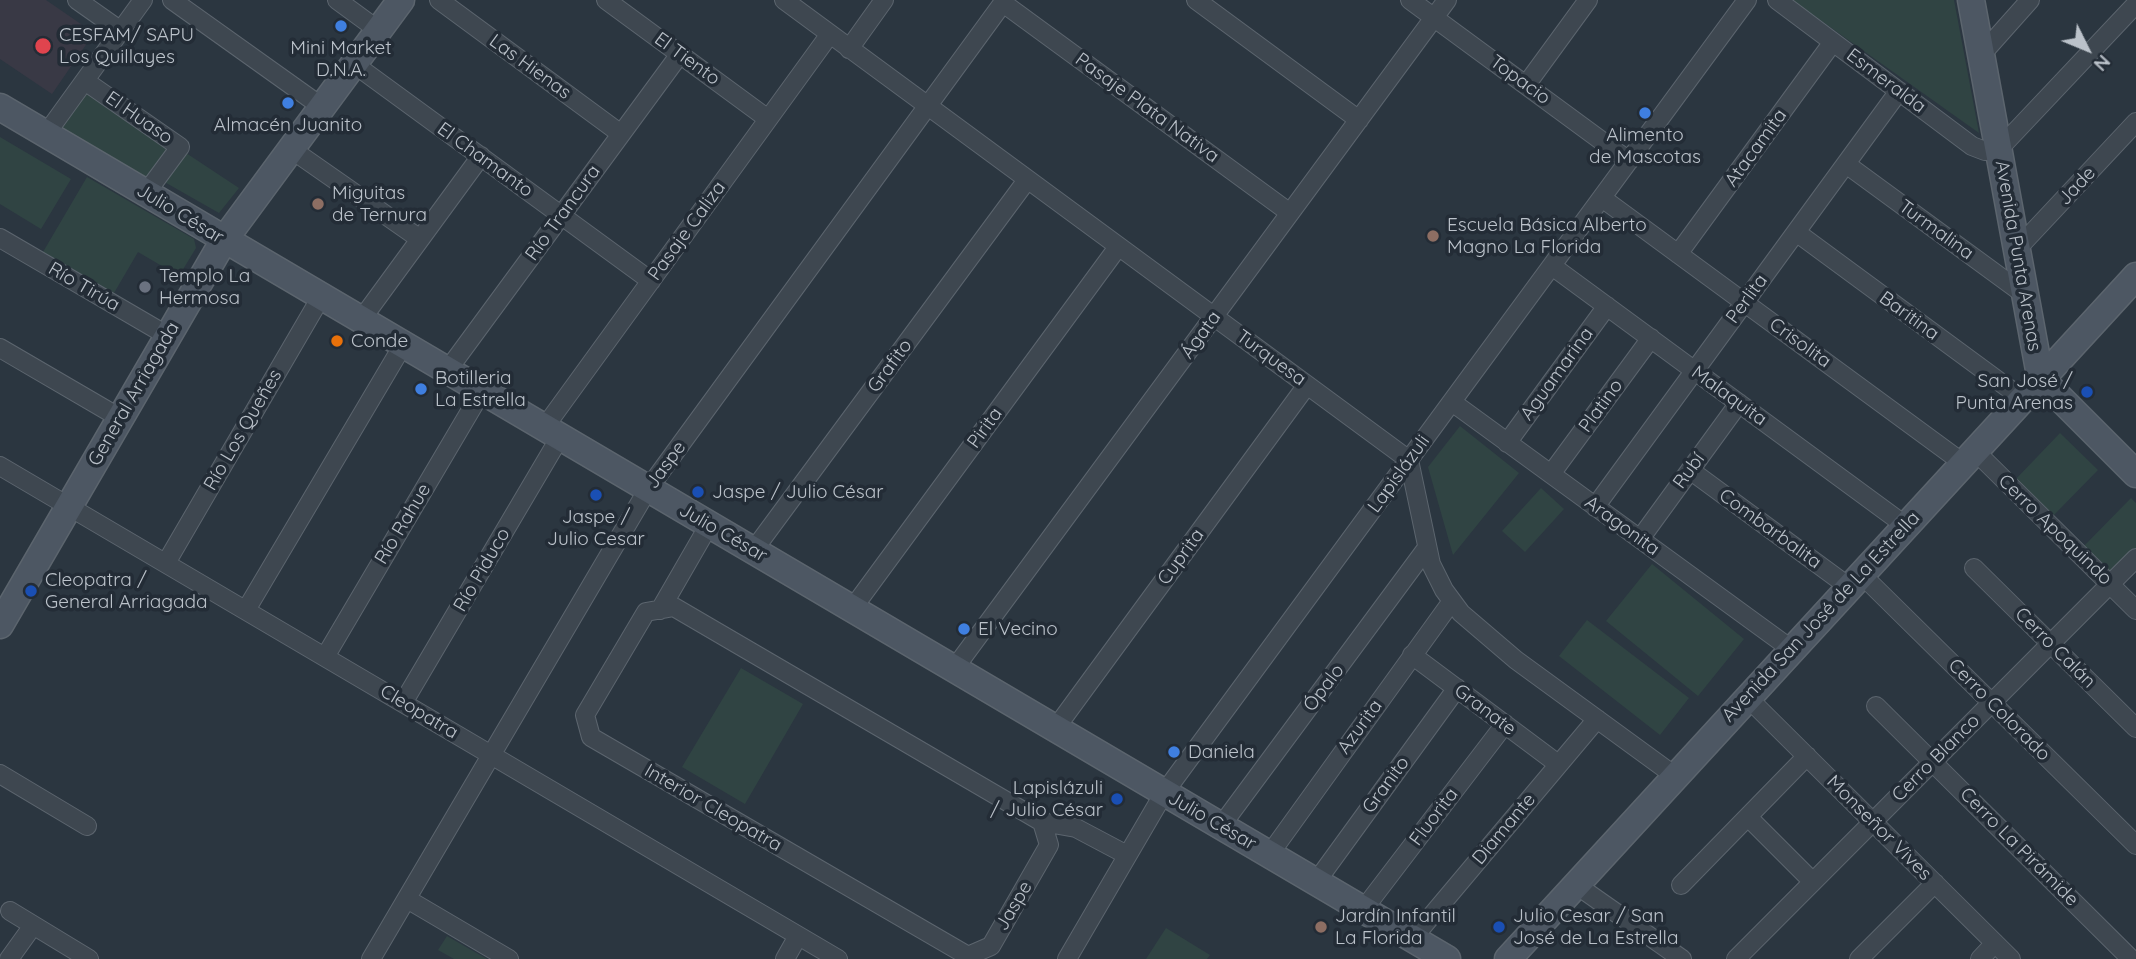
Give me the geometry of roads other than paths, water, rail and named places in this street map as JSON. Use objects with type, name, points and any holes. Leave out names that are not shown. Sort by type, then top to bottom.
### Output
[{"type":"street","points":[[77,0],[121,31]]},
{"type":"street","points":[[46,134],[143,0]]},
{"type":"street","points":[[172,0],[322,107]]},
{"type":"street","points":[[337,0],[378,30]]},
{"type":"street","name":"General Arriagada","points":[[0,625],[224,240],[401,0]]},
{"type":"street","name":"Las Hienas","points":[[439,0],[621,134]]},
{"type":"street","name":"El Tiento","points":[[606,0],[768,118]]},
{"type":"street","name":"Turquesa","points":[[783,0],[1409,460]]},
{"type":"street","points":[[849,49],[884,0]]},
{"type":"street","points":[[1196,0],[1359,120]]},
{"type":"street","name":"Topacio","points":[[1410,0],[1629,161]]},
{"type":"street","name":"Ágata","points":[[954,669],[1447,0]]},
{"type":"street","points":[[1525,85],[1588,0]]},
{"type":"street","name":"Lapislázuli","points":[[1067,959],[1164,793],[1747,0]]},
{"type":"street","name":"Esmeralda","points":[[1776,0],[1978,150],[1999,149]]},
{"type":"street","name":"Avenida Punta Arenas","points":[[1971,0],[2042,378],[2136,474]]},
{"type":"street","points":[[1981,55],[2030,0]]},
{"type":"street","name":"Jaspe","points":[[371,959],[648,489],[1004,1]]},
{"type":"street","name":"Pasaje Plata Nativa","points":[[1004,1],[1290,213]]},
{"type":"street","points":[[1999,149],[2136,4]]},
{"type":"street","name":"Pasaje Caliza","points":[[552,433],[651,281],[830,34]]},
{"type":"street","name":"Atacamita","points":[[1678,254],[1833,42]]},
{"type":"street","name":"Río Trancura","points":[[447,371],[680,54]]},
{"type":"street","name":"El Chamanto","points":[[354,64],[651,281]]},
{"type":"street","name":"El Huaso","points":[[85,80],[180,147],[146,193]]},
{"type":"street","name":"Perlita","points":[[1595,507],[1899,91]]},
{"type":"street","name":"Julio César","points":[[0,107],[1447,959]]},
{"type":"street","name":"Jade","points":[[2017,249],[2136,122]]},
{"type":"street","points":[[291,149],[420,239]]},
{"type":"street","points":[[361,320],[481,156]]},
{"type":"street","name":"Turmalina","points":[[1846,164],[2025,295]]},
{"type":"street","name":"Grafito","points":[[753,551],[1027,180]]},
{"type":"street","name":"Crisolita","points":[[1602,198],[1744,303],[1969,457]]},
{"type":"street","name":"Baritina","points":[[1796,232],[2023,399]]},
{"type":"street","name":"Río Tirúa","points":[[0,238],[168,337]]},
{"type":"street","name":"Pirita","points":[[852,609],[1118,247]]},
{"type":"street","name":"Malaquita","points":[[1552,266],[1906,526]]},
{"type":"street","name":"Avenida San José de La Estrella","points":[[1508,959],[2136,276]]},
{"type":"street","name":"Río Los Queñes","points":[[166,563],[321,297]]},
{"type":"street","name":"Aguamarina","points":[[1507,443],[1607,306]]},
{"type":"street","name":"Platino","points":[[1551,474],[1651,338]]},
{"type":"street","points":[[246,610],[403,345]]},
{"type":"street","points":[[0,348],[120,418]]},
{"type":"street","name":"Cuprita","points":[[1055,729],[1307,385]]},
{"type":"street","name":"Río Rahue","points":[[324,657],[482,391]]},
{"type":"street","name":"Aragonita","points":[[1452,402],[1791,649]]},
{"type":"street","name":"Rubí","points":[[1640,539],[1739,403]]},
{"type":"street","name":"Río Piduco","points":[[404,704],[552,433]]},
{"type":"street","name":"Cerro Apoquindo","points":[[1969,457],[2136,610]]},
{"type":"street","points":[[1409,460],[1426,549],[1437,578],[1452,601],[1483,635],[1675,776]]},
{"type":"street","name":"Cleopatra","points":[[0,466],[838,959]]},
{"type":"street","name":"Combarbalita","points":[[1690,470],[1855,581]]},
{"type":"street","points":[[660,610],[709,525]]},
{"type":"street","name":"Ópalo","points":[[1221,826],[1426,549]]},
{"type":"street","name":"Cerro Blanco","points":[[1736,959],[2136,558]]},
{"type":"street","name":"Cerro Calán","points":[[1974,568],[2136,728]]},
{"type":"street","name":"Cerro Colorado","points":[[1855,581],[1992,703],[2136,845]]},
{"type":"street","name":"Azurita","points":[[1269,855],[1452,601]]},
{"type":"street","points":[[660,610],[674,607],[1042,822],[1076,828],[1127,855]]},
{"type":"street","name":"Interior Cleopatra","points":[[660,610],[646,612],[585,715],[591,737],[967,957]]},
{"type":"street","name":"Granate","points":[[1412,655],[1558,765]]},
{"type":"street","name":"Granito","points":[[1315,882],[1457,688]]},
{"type":"street","name":"Monseñor Vives","points":[[1747,697],[2011,959]]},
{"type":"street","name":"Cerro La Pirámide","points":[[1876,706],[2132,959]]},
{"type":"street","name":"Diamante","points":[[1412,939],[1597,719]]},
{"type":"street","name":"Fluorita","points":[[1363,910],[1504,724]]},
{"type":"street","points":[[1681,885],[1807,756]]},
{"type":"street","points":[[0,774],[87,826]]},
{"type":"street","points":[[1748,817],[1813,882]]},
{"type":"street","name":"Jaspe","points":[[967,957],[991,946],[1049,845],[1042,822]]},
{"type":"street","points":[[1859,959],[1935,883]]},
{"type":"street","points":[[1575,884],[1682,959]]},
{"type":"street","points":[[407,899],[509,959]]},
{"type":"street","points":[[10,911],[89,959]]},
{"type":"street","points":[[9,959],[32,926]]},
{"type":"street","points":[[785,959],[799,936]]},
{"type":"street","points":[[1980,959],[1995,943]]},
{"type":"place","name":"Mini Market D.N.A.","points":[[341,26]]},
{"type":"place","name":"CESFAM/ SAPU Los Quillayes","points":[[43,46]]},
{"type":"place","name":"Almacén Juanito","points":[[288,103]]},
{"type":"place","name":"Alimento de Mascotas","points":[[1645,113]]},
{"type":"place","name":"Miguitas de Ternura","points":[[318,204]]},
{"type":"place","name":"Escuela Básica Alberto Magno La Florida","points":[[1433,236]]},
{"type":"place","name":"Templo La Hermosa","points":[[145,287]]},
{"type":"place","name":"Conde","points":[[337,341]]},
{"type":"place","name":"Botilleria La Estrella","points":[[421,389]]},
{"type":"place","name":"San José / Punta Arenas","points":[[2087,392]]},
{"type":"place","name":"Jaspe / Julio César","points":[[698,492]]},
{"type":"place","name":"Jaspe / Julio Cesar","points":[[596,495]]},
{"type":"place","name":"Cleopatra / General Arriagada","points":[[31,591]]},
{"type":"place","name":"El Vecino","points":[[964,629]]},
{"type":"place","name":"Daniela","points":[[1174,752]]},
{"type":"place","name":"Lapislázuli / Julio César","points":[[1117,799]]},
{"type":"place","name":"Jardín Infantil La Florida","points":[[1321,927]]},
{"type":"place","name":"Julio Cesar / San José de La Estrella","points":[[1499,927]]}]
